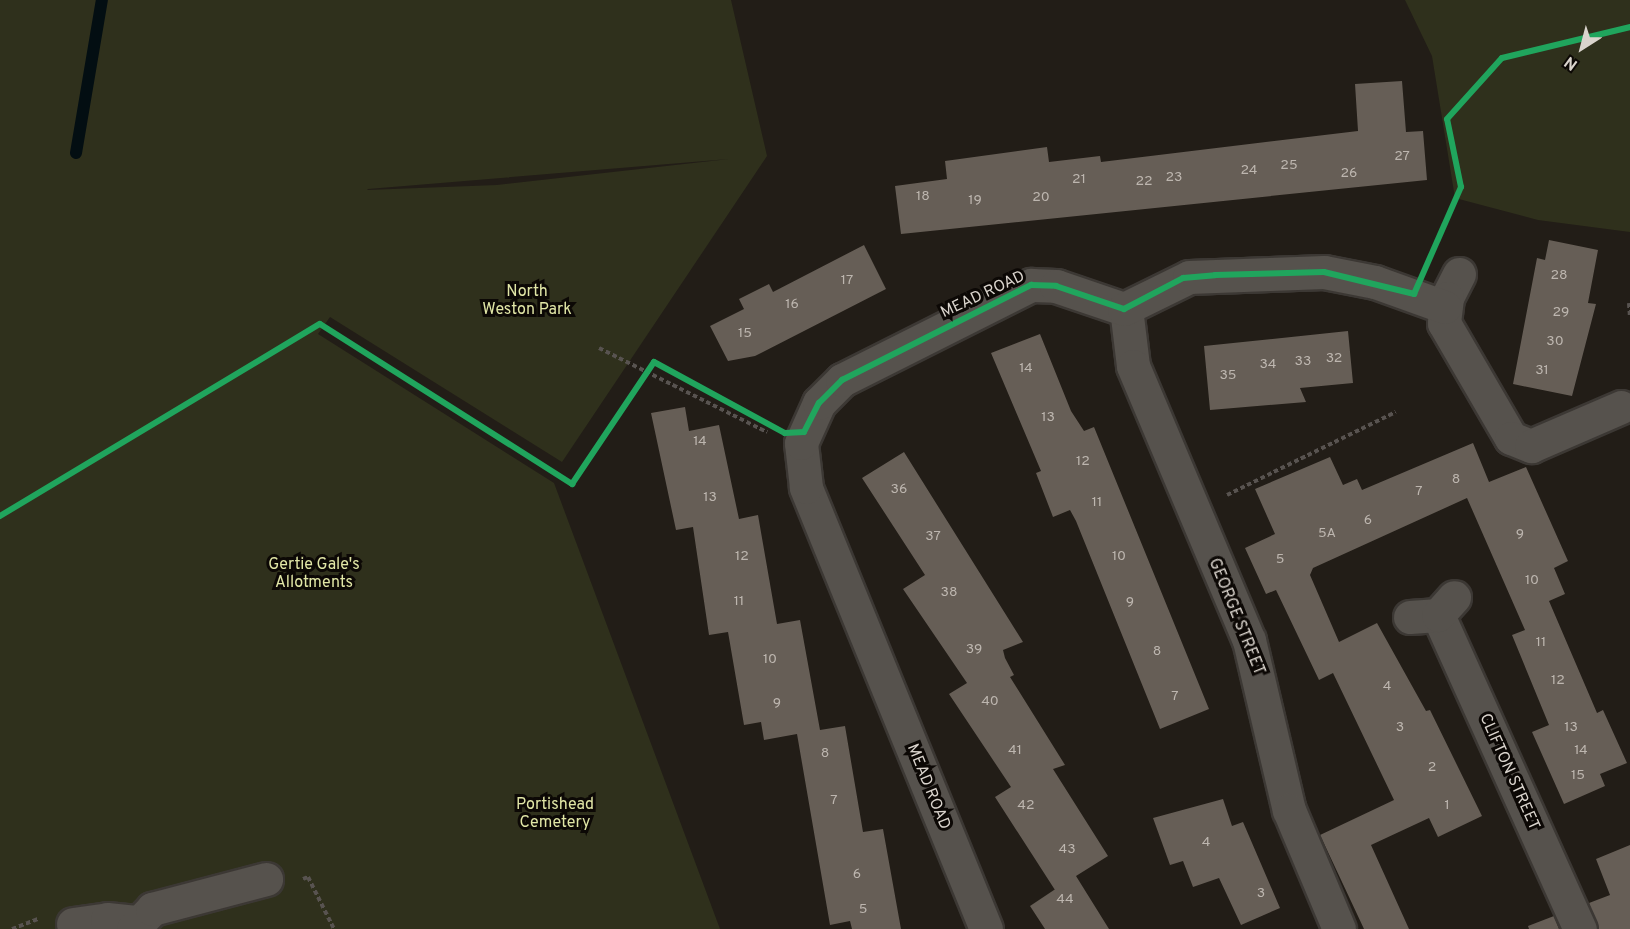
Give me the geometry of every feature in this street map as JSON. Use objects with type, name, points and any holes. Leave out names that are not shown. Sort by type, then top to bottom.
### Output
[{"type":"street","points":[[1126,308],[1189,277],[1324,272],[1375,282],[1445,315],[1502,427],[1518,444],[1536,445],[1621,407]]},
{"type":"street","points":[[1445,315],[1459,274]]},
{"type":"street","name":"MEAD ROAD","points":[[986,929],[806,487],[800,448],[811,416],[834,386],[1023,288],[1056,286],[1126,308]]},
{"type":"street","name":"GEORGE STREET","points":[[1126,308],[1133,366],[1192,513],[1249,640],[1289,810],[1339,929]]},
{"type":"street","name":"CLIFTON STREET","points":[[1434,610],[1580,929]]},
{"type":"street","points":[[73,924],[107,919],[135,926],[152,909],[266,879]]},
{"type":"path","points":[[1629,303],[1630,316]]},
{"type":"path","points":[[598,348],[800,448]]},
{"type":"path","points":[[1192,513],[1396,412]]},
{"type":"path","points":[[266,879],[273,893],[308,877],[334,929]]},
{"type":"green space","points":[[0,0],[731,0],[767,156],[562,462],[330,317],[318,334],[554,483],[720,929],[0,929]],"holes":[[[729,159],[497,185],[367,190]]]},
{"type":"green space","points":[[1405,0],[1630,0],[1630,232],[1538,220],[1455,198],[1432,56]]},
{"type":"building","points":[[1402,81],[1406,132],[1423,131],[1427,180],[901,234],[895,186],[947,179],[945,161],[1047,147],[1049,162],[1100,156],[1101,162],[1358,131],[1355,84]]},
{"type":"building","points":[[1549,240],[1598,250],[1588,303],[1596,304],[1572,396],[1513,384],[1537,258],[1545,260]]},
{"type":"building","points":[[864,245],[886,289],[755,356],[728,361],[710,326],[744,309],[739,299],[769,284],[773,292]]},
{"type":"building","points":[[1348,331],[1353,383],[1300,388],[1306,402],[1210,410],[1204,346]]},
{"type":"building","points":[[1040,334],[1071,411],[1084,431],[1094,427],[1209,709],[1160,729],[1076,521],[1070,510],[1053,517],[1036,473],[1041,471],[991,353]]},
{"type":"building","points":[[685,407],[689,431],[719,425],[739,519],[758,515],[777,624],[800,620],[820,730],[845,726],[863,832],[883,829],[901,929],[852,929],[850,921],[830,925],[797,734],[764,740],[761,722],[744,725],[728,632],[709,635],[693,527],[676,530],[651,413]]},
{"type":"building","points":[[1473,443],[1489,482],[1526,467],[1568,561],[1554,568],[1565,594],[1549,601],[1597,713],[1603,710],[1627,763],[1600,774],[1605,786],[1564,804],[1532,732],[1549,725],[1512,635],[1525,630],[1467,498],[1313,568],[1310,575],[1339,642],[1377,623],[1426,711],[1430,710],[1482,816],[1438,837],[1429,818],[1371,845],[1409,929],[1364,929],[1320,835],[1394,800],[1333,673],[1319,680],[1276,590],[1266,594],[1245,548],[1275,534],[1255,489],[1330,457],[1343,485],[1357,479],[1362,490]]},
{"type":"building","points":[[904,452],[1023,642],[1003,650],[1014,675],[1010,677],[1065,765],[1053,769],[1108,856],[1076,876],[1109,929],[1045,929],[1030,906],[1055,890],[995,797],[1011,787],[949,694],[967,683],[903,589],[925,575],[862,478]]},
{"type":"building","points":[[1223,799],[1232,826],[1243,822],[1280,908],[1241,925],[1219,878],[1193,887],[1183,861],[1170,865],[1153,818]]},
{"type":"building","points":[[1630,845],[1630,929],[1598,929],[1589,903],[1610,895],[1596,859]]},
{"type":"building","points":[[1554,916],[1559,929],[1529,929],[1528,926]]},
{"type":"waterway","points":[[76,153],[102,0]]},
{"type":"cycle path","points":[[0,516],[320,324],[572,484],[654,362],[785,433],[804,432],[819,403],[842,380],[1031,285],[1056,286],[1124,309],[1183,278],[1215,275],[1324,272],[1414,294],[1461,187],[1447,119],[1502,58],[1630,27]]},
{"type":"park label","name":"North Weston Park","points":[[527,301]]},
{"type":"park label","name":"Gertie Gale's Allotments","points":[[314,574]]},
{"type":"park label","name":"Portishead Cemetery","points":[[555,814]]}]
